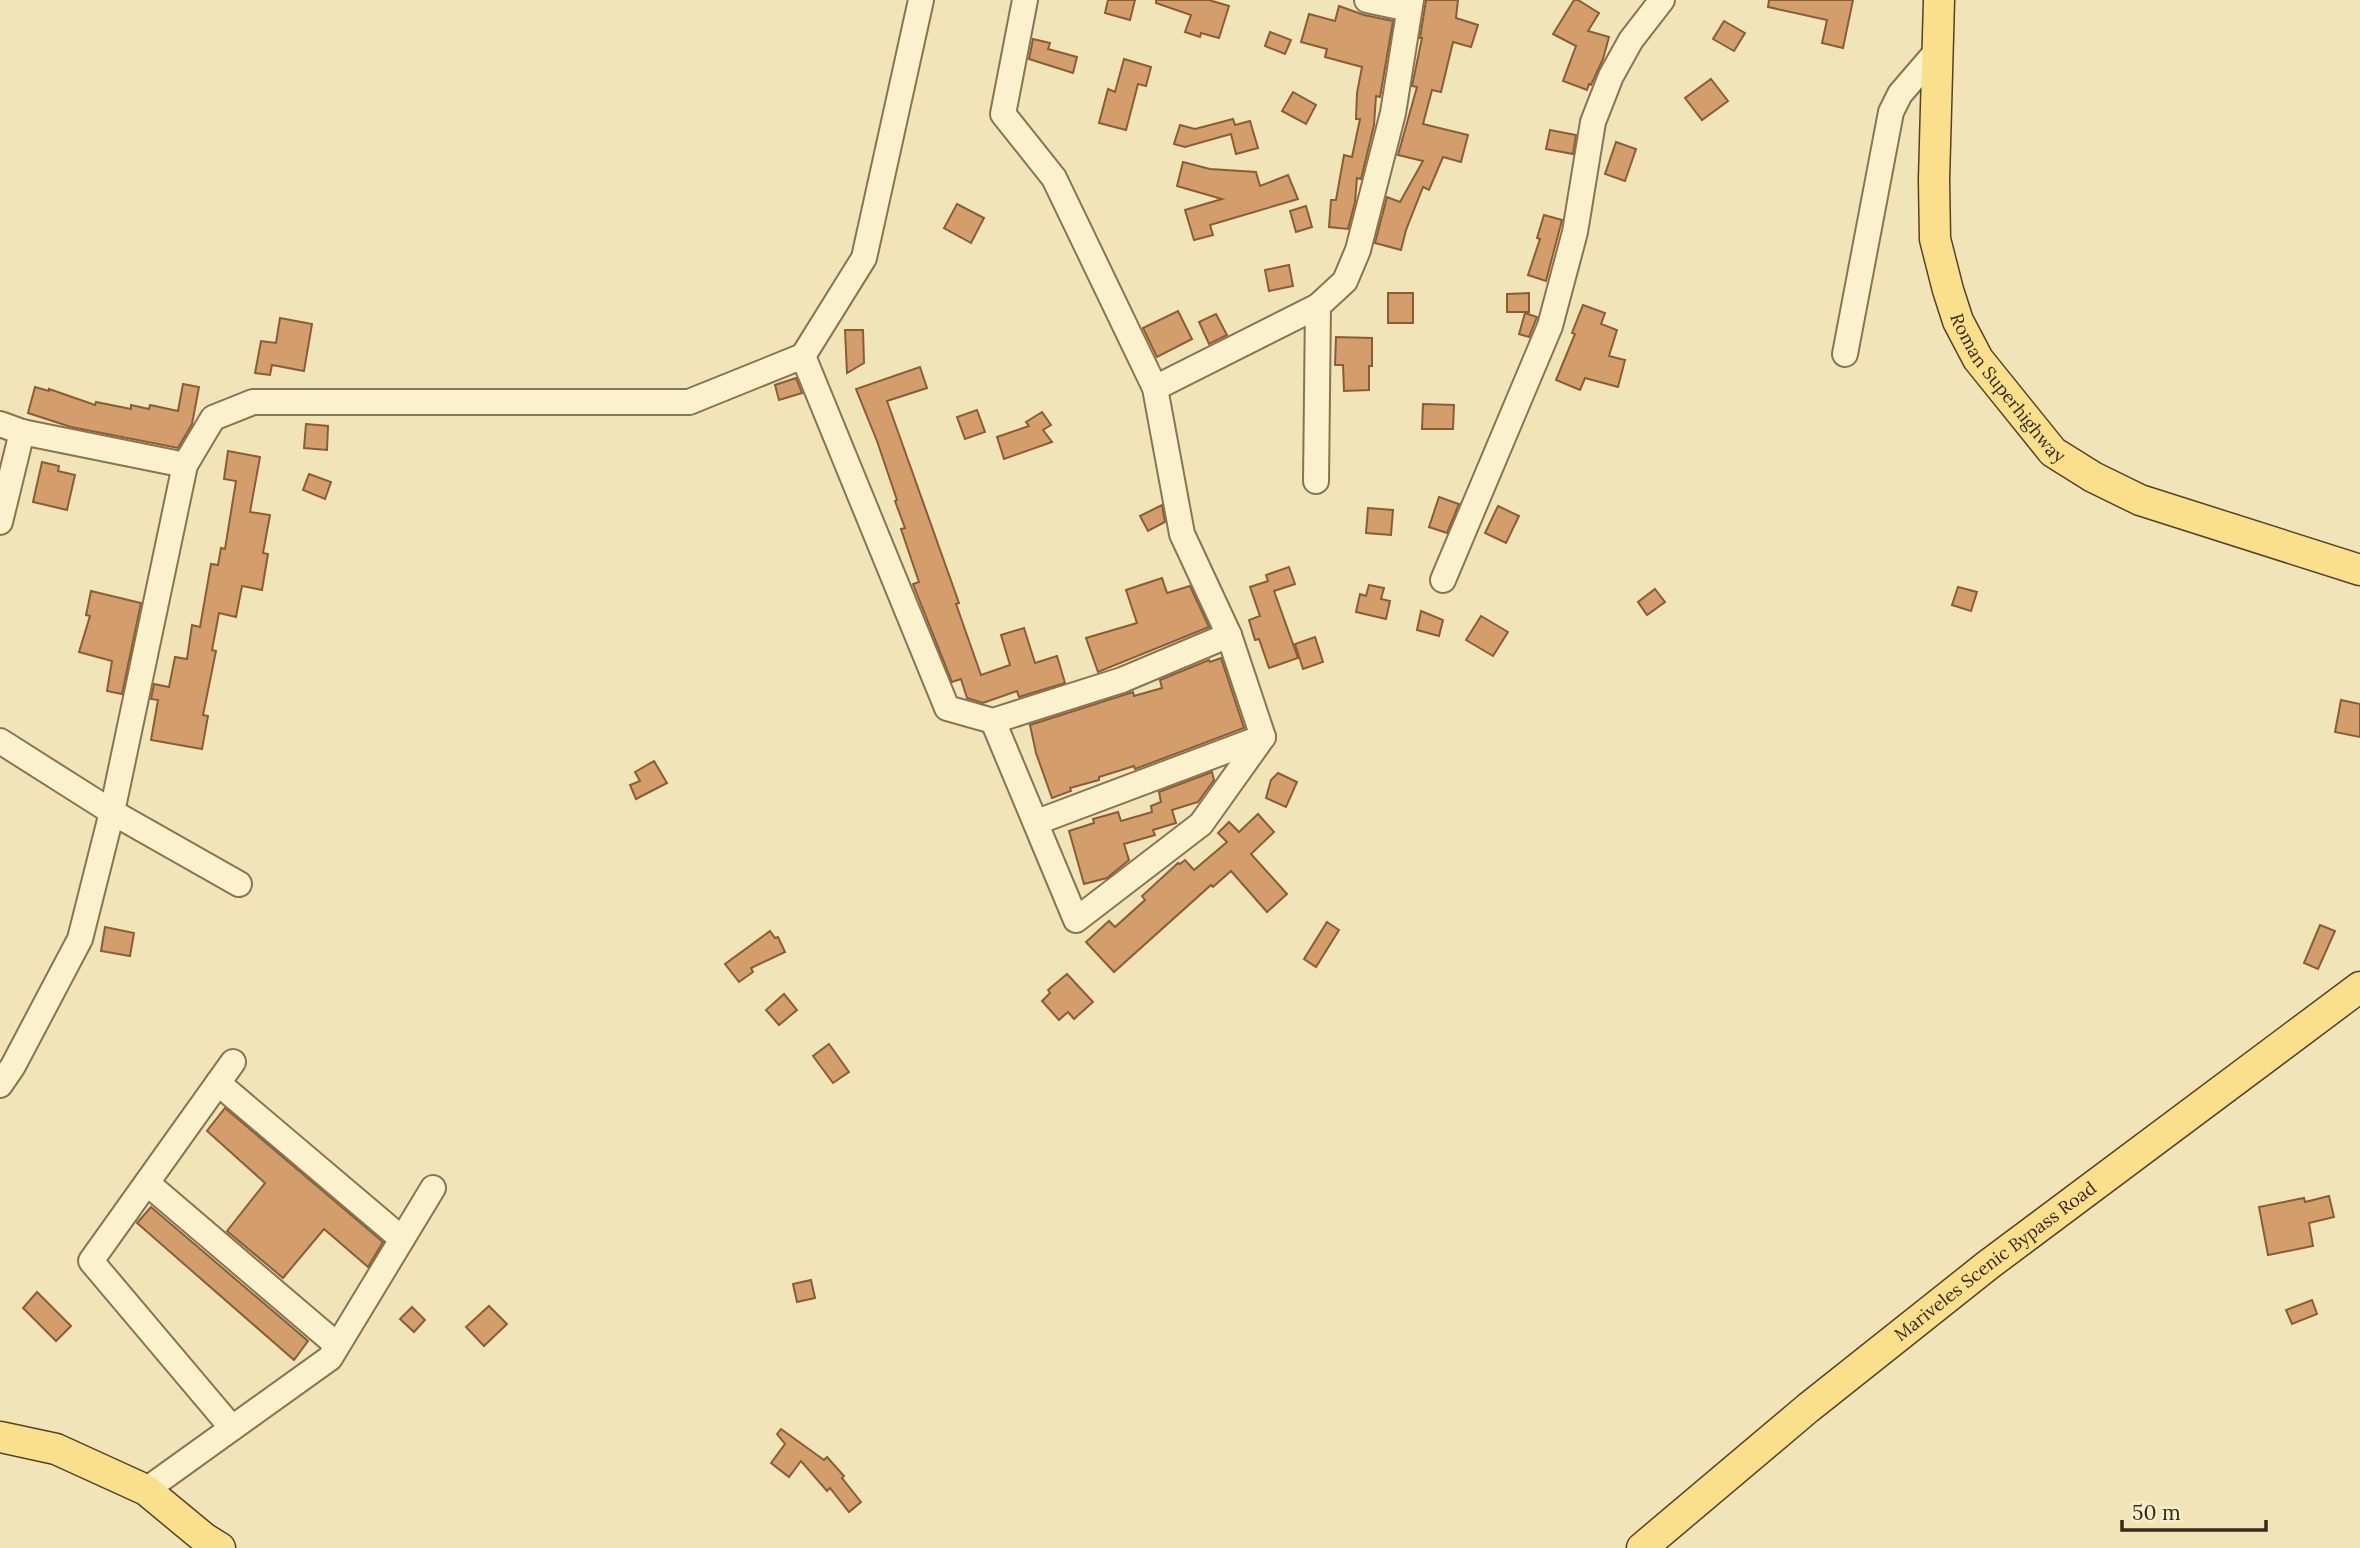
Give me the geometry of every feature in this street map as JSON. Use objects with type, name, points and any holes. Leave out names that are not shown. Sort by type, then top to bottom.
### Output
[{"type":"main road","name":"Roman Superhighway","points":[[1939,0],[1935,239],[1958,321],[1978,359],[2053,452],[2093,477],[2140,500],[2360,570]]},
{"type":"main road","name":"Mariveles Scenic Bypass Road","points":[[1642,1548],[1808,1408],[1988,1265],[2360,987]]},
{"type":"main road","points":[[0,1437],[57,1449],[146,1490],[220,1548]]},
{"type":"street","points":[[0,1085],[13,1066],[80,939],[112,812],[185,464],[213,418],[253,402],[690,402],[803,356],[863,258],[921,0]]},
{"type":"street","points":[[1025,0],[1003,114],[1054,178],[1155,388],[1182,534],[1229,635],[1263,737]]},
{"type":"street","points":[[1155,388],[1318,306],[1345,281],[1357,250],[1393,113],[1410,4],[1367,0]]},
{"type":"street","points":[[1443,580],[1550,326],[1575,232],[1593,122],[1611,76],[1631,40],[1662,0]]},
{"type":"street","points":[[1845,354],[1891,112],[1900,94],[1937,51]]},
{"type":"street","points":[[1317,481],[1318,306]]},
{"type":"street","points":[[803,356],[947,708],[993,721],[1122,680],[1229,635]]},
{"type":"street","points":[[0,522],[11,428],[185,464]]},
{"type":"street","points":[[993,721],[1076,920],[1201,824],[1263,737]]},
{"type":"street","points":[[1037,822],[1263,737]]},
{"type":"street","points":[[0,741],[112,812],[239,884]]},
{"type":"street","points":[[232,1428],[92,1261],[233,1062]]},
{"type":"street","points":[[218,1083],[402,1239]]},
{"type":"street","points":[[147,1183],[337,1345]]},
{"type":"street","points":[[146,1490],[330,1358],[433,1188]]},
{"type":"building","points":[[1108,0],[1135,0],[1130,20],[1105,13]]},
{"type":"building","points":[[1156,0],[1209,0],[1229,6],[1219,38],[1201,33],[1200,37],[1185,32],[1191,15],[1156,3]]},
{"type":"building","points":[[1426,0],[1458,0],[1456,18],[1478,25],[1471,47],[1453,42],[1441,92],[1432,90],[1423,124],[1468,135],[1461,162],[1443,157],[1429,190],[1423,187],[1401,250],[1375,243],[1387,197],[1400,202],[1423,161],[1398,155],[1417,87],[1412,86],[1422,38]]},
{"type":"building","points":[[1574,0],[1599,13],[1588,31],[1609,37],[1603,59],[1587,90],[1563,81],[1576,46],[1553,34]]},
{"type":"building","points":[[1769,0],[1853,0],[1843,48],[1822,43],[1827,20],[1768,7]]},
{"type":"building","points":[[1339,6],[1393,21],[1380,97],[1376,96],[1374,125],[1361,179],[1357,178],[1355,202],[1348,229],[1329,227],[1331,200],[1336,200],[1344,155],[1352,157],[1360,119],[1356,119],[1362,67],[1325,57],[1327,49],[1301,42],[1309,14],[1335,21]]},
{"type":"building","points":[[1724,21],[1745,33],[1734,51],[1713,39]]},
{"type":"building","points":[[1270,32],[1291,40],[1285,54],[1265,46]]},
{"type":"building","points":[[1033,39],[1050,43],[1048,49],[1077,57],[1073,73],[1029,59]]},
{"type":"building","points":[[1124,59],[1151,67],[1146,86],[1138,84],[1126,130],[1099,123],[1108,89],[1115,92]]},
{"type":"building","points":[[1711,79],[1728,101],[1702,120],[1685,98]]},
{"type":"building","points":[[1293,92],[1316,105],[1306,124],[1282,111]]},
{"type":"building","points":[[1233,119],[1235,125],[1250,121],[1258,148],[1236,154],[1231,134],[1185,147],[1174,144],[1180,125],[1195,129]]},
{"type":"building","points":[[1550,130],[1576,135],[1573,154],[1546,149]]},
{"type":"building","points":[[1616,142],[1636,149],[1625,181],[1605,174]]},
{"type":"building","points":[[1183,162],[1210,169],[1256,172],[1260,186],[1288,175],[1298,199],[1210,225],[1213,235],[1194,240],[1185,210],[1222,199],[1177,186]]},
{"type":"building","points":[[957,204],[984,218],[971,243],[944,228]]},
{"type":"building","points":[[1306,206],[1312,227],[1296,232],[1290,211]]},
{"type":"building","points":[[1544,215],[1562,220],[1546,281],[1528,275],[1540,239],[1537,238]]},
{"type":"building","points":[[1289,265],[1293,286],[1269,291],[1265,270]]},
{"type":"building","points":[[1388,293],[1413,293],[1413,323],[1388,323]]},
{"type":"building","points":[[1529,293],[1529,312],[1507,312],[1507,294]]},
{"type":"building","points":[[1583,305],[1605,313],[1601,324],[1617,330],[1609,356],[1625,360],[1618,387],[1585,378],[1580,390],[1556,380],[1575,334],[1572,333]]},
{"type":"building","points":[[1178,311],[1192,339],[1157,357],[1143,328]]},
{"type":"building","points":[[1525,313],[1537,317],[1529,337],[1519,334]]},
{"type":"building","points":[[1216,314],[1227,335],[1209,344],[1199,322]]},
{"type":"building","points":[[280,318],[312,324],[304,371],[272,365],[270,375],[255,373],[261,341],[276,343]]},
{"type":"building","points":[[845,330],[863,330],[864,363],[847,373]]},
{"type":"building","points":[[1336,337],[1372,338],[1369,390],[1344,391],[1343,365],[1335,365]]},
{"type":"building","points":[[920,367],[927,388],[887,401],[959,603],[956,604],[981,675],[1010,665],[1001,635],[1024,628],[1035,663],[1057,656],[1065,683],[1019,697],[1017,691],[983,703],[967,698],[961,679],[952,682],[913,584],[919,582],[901,529],[905,528],[895,501],[897,500],[856,389]]},
{"type":"building","points":[[796,378],[802,393],[779,400],[775,385]]},
{"type":"building","points":[[183,384],[199,387],[192,424],[178,448],[71,427],[28,413],[35,387],[49,389],[95,405],[96,402],[131,409],[131,405],[149,409],[150,405],[178,411]]},
{"type":"building","points":[[1423,404],[1454,405],[1453,429],[1422,429]]},
{"type":"building","points":[[977,410],[985,432],[965,439],[957,417]]},
{"type":"building","points":[[1042,412],[1051,425],[1043,430],[1052,442],[1004,459],[997,437],[1029,426],[1026,422]]},
{"type":"building","points":[[306,424],[328,426],[327,450],[304,448]]},
{"type":"building","points":[[228,451],[260,457],[250,512],[270,515],[263,553],[268,554],[262,590],[242,586],[236,617],[219,613],[212,650],[216,651],[203,715],[208,716],[202,749],[151,740],[158,700],[151,699],[154,684],[169,687],[175,657],[187,659],[192,625],[200,627],[211,564],[218,565],[221,548],[225,549],[236,481],[224,479]]},
{"type":"building","points":[[42,462],[59,466],[58,471],[75,475],[67,510],[33,502]]},
{"type":"building","points":[[309,474],[331,482],[325,499],[303,490]]},
{"type":"building","points":[[1439,497],[1459,504],[1447,533],[1429,527]]},
{"type":"building","points":[[1162,505],[1165,522],[1148,531],[1140,516]]},
{"type":"building","points":[[1498,506],[1519,516],[1506,543],[1485,533]]},
{"type":"building","points":[[1368,508],[1393,510],[1391,535],[1366,533]]},
{"type":"building","points":[[1289,567],[1295,584],[1274,591],[1298,658],[1269,668],[1259,639],[1255,640],[1249,620],[1260,616],[1250,587],[1268,581],[1266,575]]},
{"type":"building","points":[[1162,578],[1167,593],[1190,586],[1209,627],[1098,672],[1086,638],[1137,623],[1126,590]]},
{"type":"building","points":[[1369,585],[1384,588],[1381,599],[1390,601],[1386,619],[1356,612],[1360,594],[1366,596]]},
{"type":"building","points":[[1958,587],[1977,592],[1971,611],[1952,605]]},
{"type":"building","points":[[1655,589],[1665,602],[1647,615],[1638,602]]},
{"type":"building","points":[[91,591],[141,603],[122,694],[107,691],[112,661],[79,652],[90,616],[86,615]]},
{"type":"building","points":[[1421,611],[1443,620],[1439,636],[1417,630]]},
{"type":"building","points":[[1481,616],[1508,632],[1493,656],[1466,640]]},
{"type":"building","points":[[1315,637],[1323,662],[1303,669],[1295,644]]},
{"type":"building","points":[[1221,658],[1244,728],[1135,769],[1134,766],[1099,777],[1099,780],[1070,788],[1071,791],[1052,798],[1036,753],[1030,725],[1133,692],[1134,696],[1162,688],[1160,680],[1209,660],[1210,662]]},
{"type":"building","points":[[2341,700],[2360,704],[2360,737],[2335,732]]},
{"type":"building","points":[[654,761],[667,783],[636,799],[630,785],[640,781],[635,772]]},
{"type":"building","points":[[1212,772],[1214,780],[1198,802],[1172,810],[1176,823],[1153,830],[1155,835],[1124,844],[1129,860],[1107,878],[1084,884],[1069,831],[1094,823],[1093,819],[1118,812],[1121,821],[1152,812],[1151,806],[1161,802],[1159,792]]},
{"type":"building","points":[[1278,773],[1297,782],[1286,807],[1266,798],[1271,780]]},
{"type":"building","points":[[1258,814],[1274,832],[1251,854],[1287,894],[1267,912],[1231,871],[1213,887],[1211,885],[1114,972],[1086,942],[1109,921],[1115,927],[1145,900],[1142,896],[1178,863],[1185,860],[1194,870],[1227,842],[1218,833],[1229,822],[1239,832]]},
{"type":"building","points":[[1327,922],[1339,930],[1316,967],[1304,959]]},
{"type":"building","points":[[2320,925],[2335,931],[2318,969],[2304,963]]},
{"type":"building","points":[[105,927],[134,933],[130,956],[101,951]]},
{"type":"building","points":[[770,931],[775,938],[778,937],[785,952],[751,968],[753,972],[739,982],[725,964]]},
{"type":"building","points":[[1067,974],[1093,1002],[1074,1019],[1068,1012],[1059,1020],[1042,1001],[1050,993],[1048,990]]},
{"type":"building","points":[[784,994],[797,1010],[779,1025],[766,1010]]},
{"type":"building","points":[[829,1044],[849,1072],[833,1083],[813,1056]]},
{"type":"building","points":[[225,1108],[383,1242],[368,1267],[324,1229],[283,1278],[227,1231],[265,1183],[207,1131]]},
{"type":"building","points":[[2329,1196],[2334,1217],[2309,1223],[2313,1246],[2268,1255],[2259,1207],[2304,1198],[2305,1202]]},
{"type":"building","points":[[151,1207],[308,1341],[294,1360],[137,1223]]},
{"type":"building","points":[[811,1280],[815,1298],[797,1302],[793,1284]]},
{"type":"building","points":[[37,1292],[71,1326],[56,1341],[23,1308]]},
{"type":"building","points":[[2312,1300],[2317,1314],[2292,1324],[2286,1310]]},
{"type":"building","points":[[489,1306],[507,1324],[484,1346],[466,1327]]},
{"type":"building","points":[[412,1307],[425,1320],[414,1332],[400,1319]]},
{"type":"building","points":[[781,1429],[824,1460],[827,1457],[844,1476],[842,1478],[861,1502],[849,1512],[830,1488],[827,1491],[801,1461],[789,1477],[771,1463],[785,1444],[777,1434]]}]
